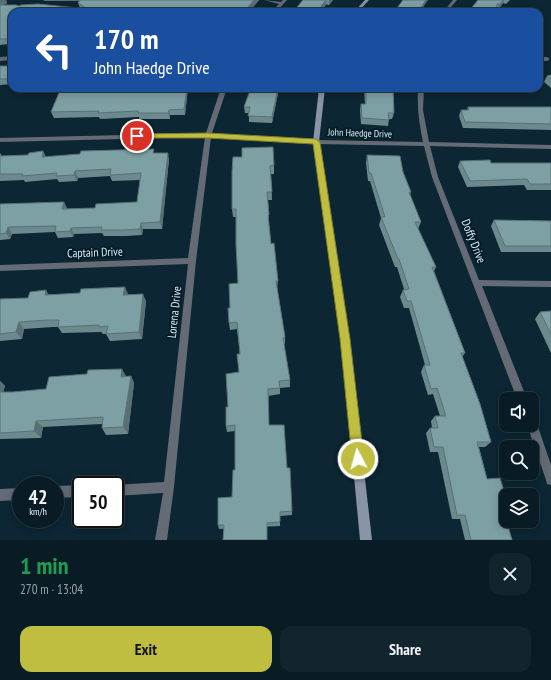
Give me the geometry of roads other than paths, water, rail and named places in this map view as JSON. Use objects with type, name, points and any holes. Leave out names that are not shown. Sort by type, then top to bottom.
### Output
[{"type":"main road","points":[[360,8],[367,0]]},
{"type":"main road","points":[[322,92],[316,142],[345,339],[366,540]]},
{"type":"street","points":[[45,0],[98,0]]},
{"type":"street","points":[[266,0],[283,1]]},
{"type":"street","name":"Lorena Drive","points":[[162,540],[169,487],[192,261],[208,135],[223,92]]},
{"type":"street","name":"Doffy Drive","points":[[421,92],[422,116],[426,144],[435,177],[519,392]]},
{"type":"street","name":"John Haedge Drive","points":[[0,140],[208,135],[316,142],[551,147]]},
{"type":"street","name":"Captain Drive","points":[[0,268],[192,261]]},
{"type":"street","points":[[477,283],[551,284]]},
{"type":"street","points":[[534,432],[551,480]]},
{"type":"street","points":[[124,490],[169,487]]},
{"type":"street","points":[[0,495],[12,494]]}]
